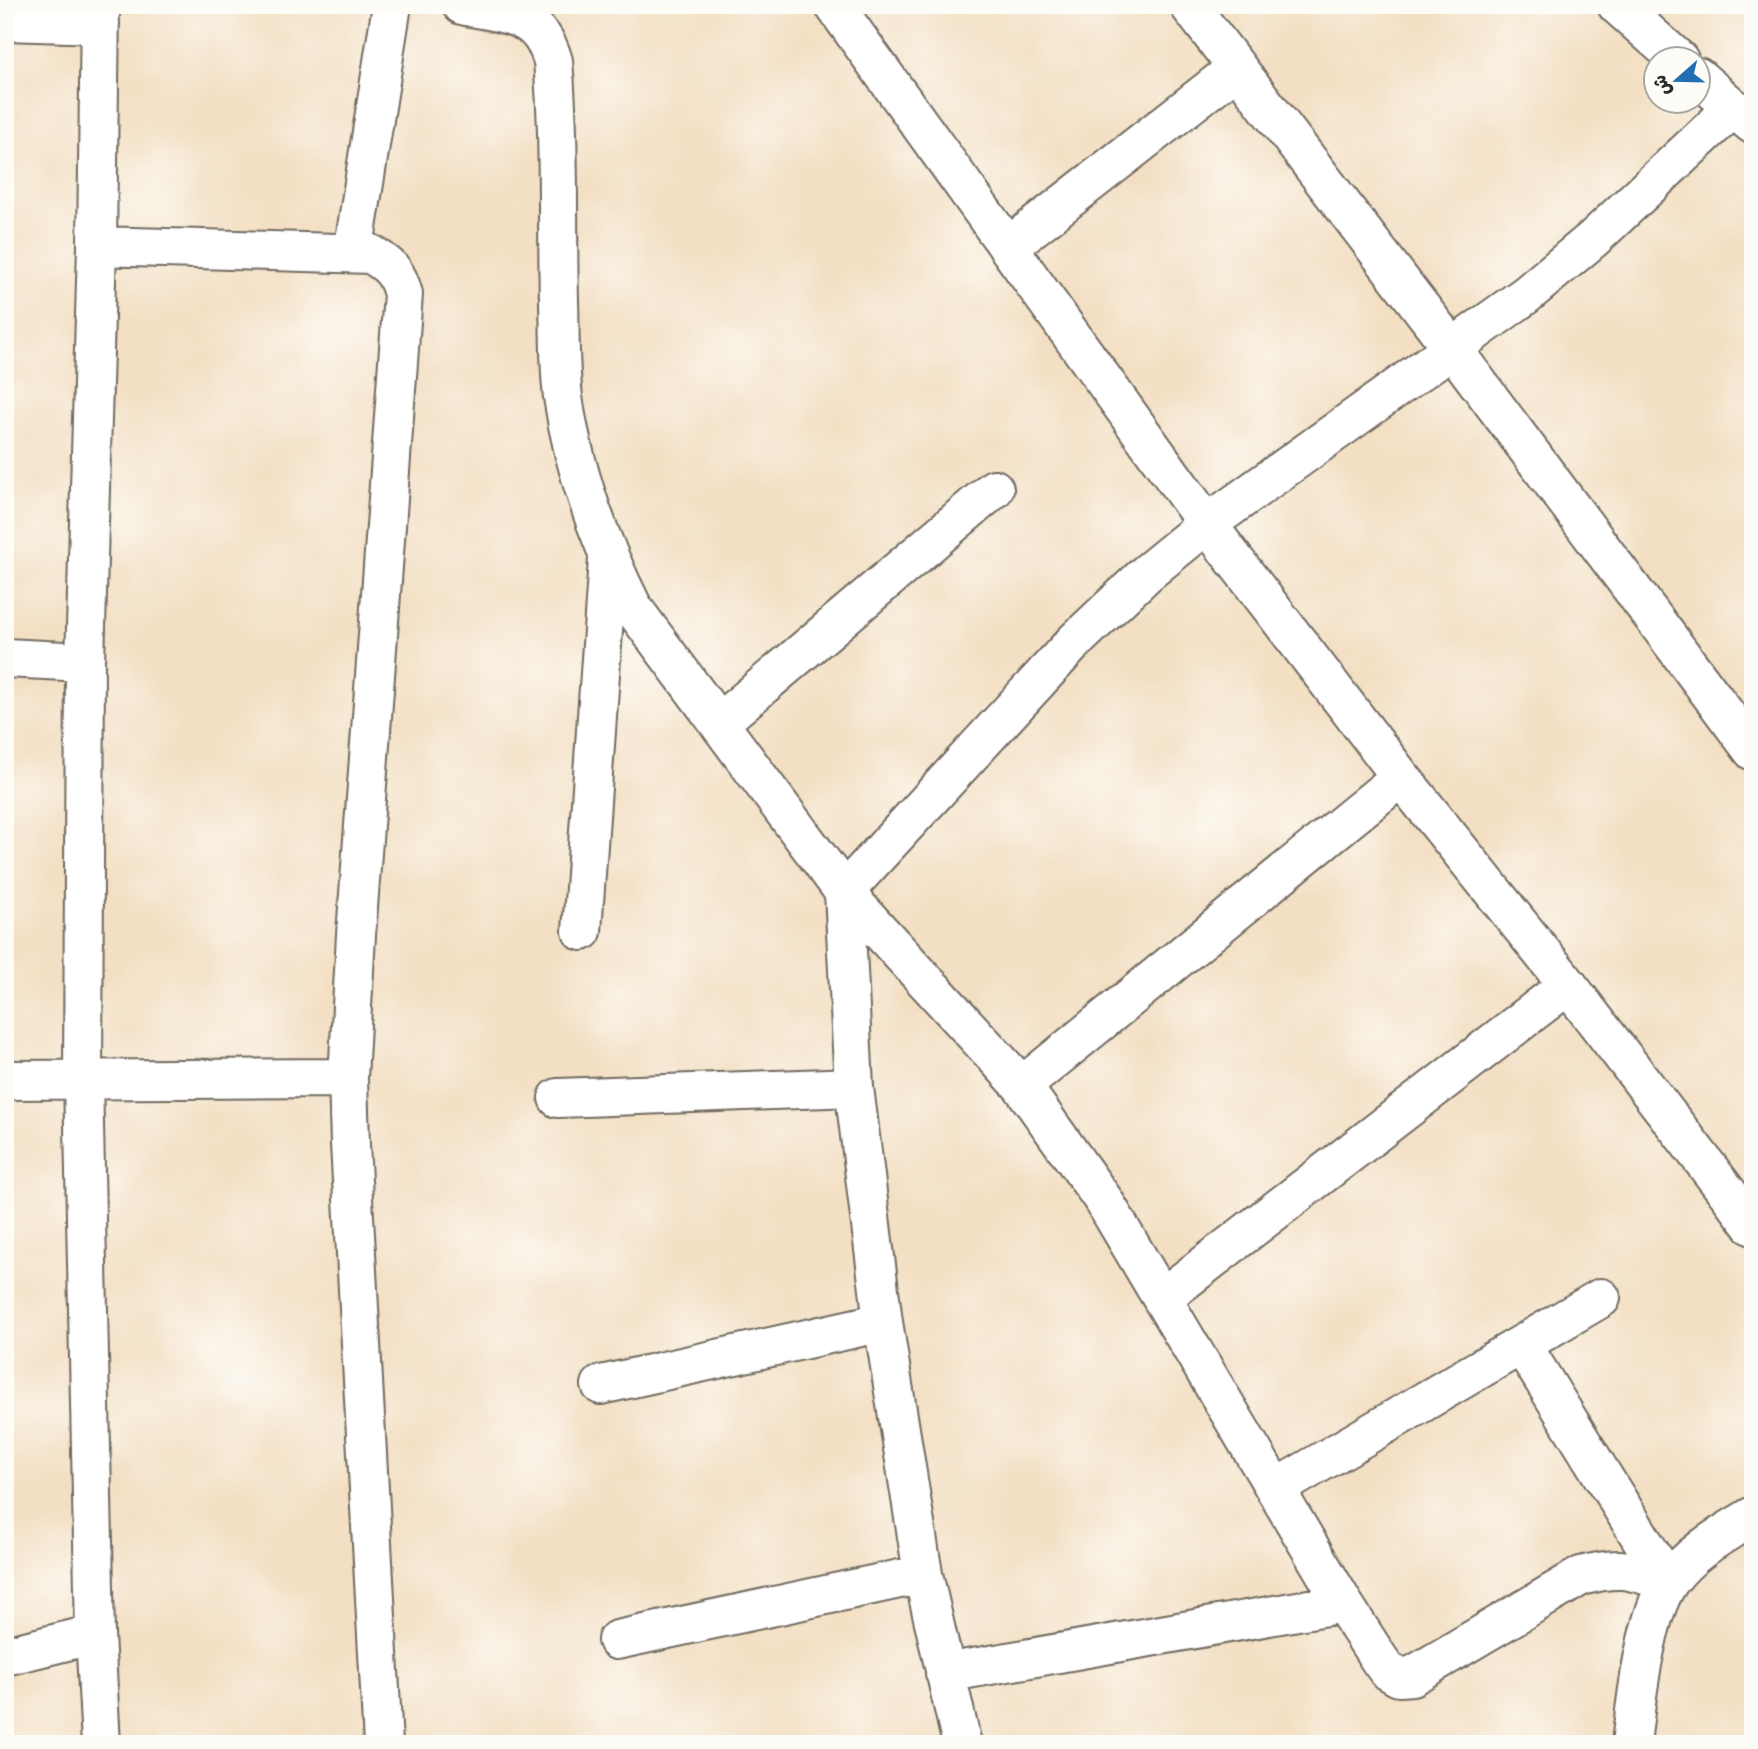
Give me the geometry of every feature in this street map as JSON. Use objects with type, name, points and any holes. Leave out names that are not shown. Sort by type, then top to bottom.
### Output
[{"type":"street","points":[[353,253],[392,5]]},
{"type":"street","points":[[463,5],[524,20],[538,30],[548,45],[553,61],[563,395],[573,451],[588,505],[608,557],[634,608],[844,892],[1022,1086],[1104,1201],[1343,1603],[1387,1670],[1399,1676],[1412,1676],[1581,1576],[1608,1569],[1632,1570],[1668,1582]]},
{"type":"street","points":[[834,5],[1207,524],[1401,777],[1568,985],[1740,1184],[1753,1226]]},
{"type":"street","points":[[1189,5],[1452,348],[1753,751]]},
{"type":"street","points":[[1627,8],[1665,46]]},
{"type":"street","points":[[5,21],[100,15],[97,246],[85,662],[83,1077],[95,1634],[101,1744]]},
{"type":"street","points":[[1008,247],[1237,68]]},
{"type":"street","points":[[962,1744],[923,1574],[883,1322],[854,1087],[844,892],[1107,609],[1207,524],[1526,295],[1743,116],[1712,89]]},
{"type":"street","points":[[97,246],[371,254],[387,263],[398,277],[403,294],[348,1078],[383,1744]]},
{"type":"street","points":[[720,722],[994,489]]},
{"type":"street","points":[[582,931],[608,557]]},
{"type":"street","points":[[5,658],[85,662]]},
{"type":"street","points":[[1022,1086],[1401,777]]},
{"type":"street","points":[[1162,1298],[1568,985]]},
{"type":"street","points":[[5,1080],[83,1077],[348,1078]]},
{"type":"street","points":[[558,1098],[854,1087]]},
{"type":"street","points":[[1276,1489],[1601,1298]]},
{"type":"street","points":[[601,1385],[883,1322]]},
{"type":"street","points":[[1522,1345],[1668,1582]]},
{"type":"street","points":[[1631,1744],[1647,1644],[1655,1612],[1668,1582],[1696,1554],[1753,1516]]},
{"type":"street","points":[[617,1640],[923,1574]]},
{"type":"street","points":[[945,1673],[1343,1603]]},
{"type":"street","points":[[5,1656],[95,1634]]}]
